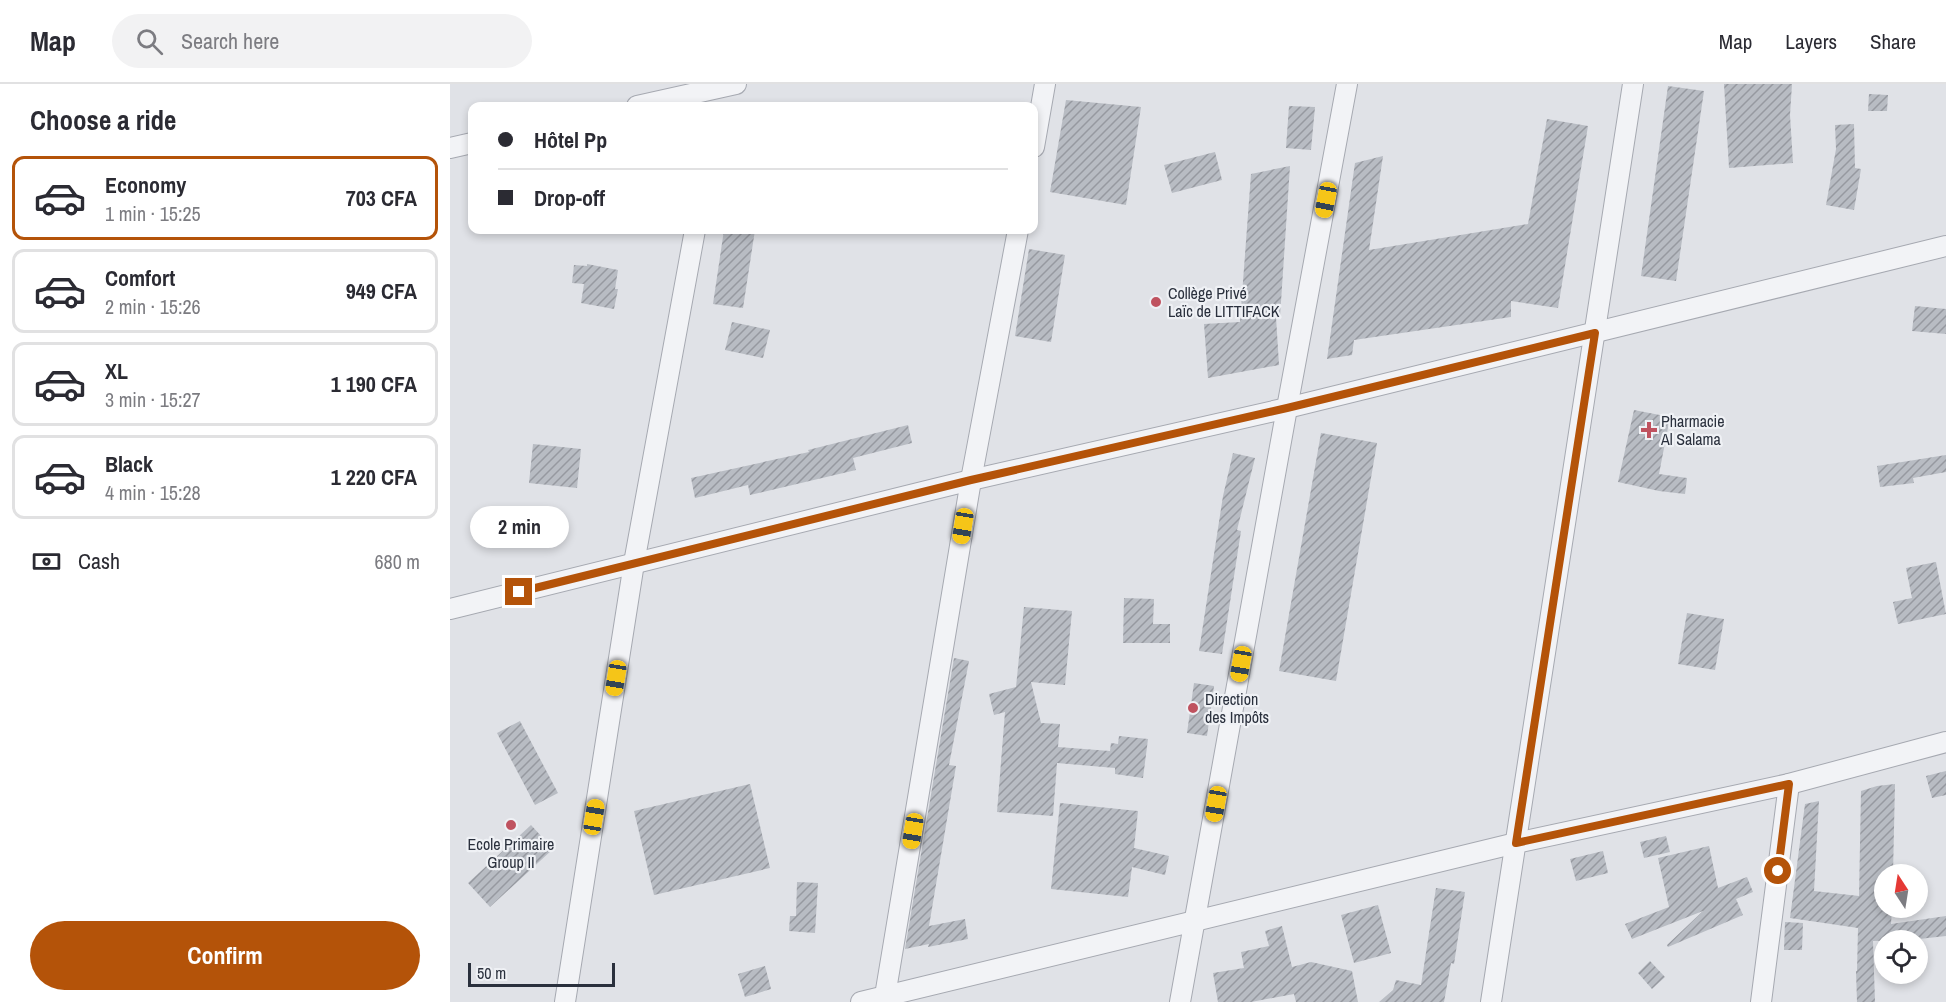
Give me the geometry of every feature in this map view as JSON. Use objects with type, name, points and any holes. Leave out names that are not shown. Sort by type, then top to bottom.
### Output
[{"type":"street","points":[[1038,124],[1045,84]]},
{"type":"street","points":[[1180,1002],[1347,84]]},
{"type":"street","points":[[1491,1002],[1633,84]]},
{"type":"street","points":[[660,102],[724,91]]},
{"type":"street","points":[[450,148],[468,144]]},
{"type":"street","points":[[565,1002],[634,562],[694,234]]},
{"type":"street","points":[[885,999],[971,480],[1017,234]]},
{"type":"street","points":[[450,609],[971,480],[1287,408],[1946,246]]},
{"type":"street","points":[[861,1002],[885,999],[1196,920],[1516,843],[1789,784],[1946,742]]},
{"type":"street","points":[[1761,1002],[1789,784]]},
{"type":"building","points":[[1724,84],[1792,84],[1790,115],[1793,163],[1729,168]]},
{"type":"building","points":[[1668,86],[1704,91],[1676,281],[1641,276]]},
{"type":"building","points":[[1869,94],[1888,95],[1887,111],[1868,111]]},
{"type":"building","points":[[1066,100],[1141,107],[1126,205],[1050,192]]},
{"type":"building","points":[[1289,106],[1315,107],[1311,150],[1286,148]]},
{"type":"building","points":[[1547,119],[1588,126],[1558,308],[1511,301],[1511,317],[1354,340],[1352,355],[1327,359],[1355,163],[1383,156],[1369,250],[1528,224]]},
{"type":"building","points":[[1854,124],[1855,168],[1861,169],[1854,210],[1826,205],[1836,149],[1835,125]]},
{"type":"building","points":[[1215,152],[1222,180],[1172,193],[1164,165]]},
{"type":"building","points":[[1290,166],[1280,317],[1276,317],[1279,365],[1208,378],[1204,324],[1240,322],[1251,174]]},
{"type":"building","points":[[723,234],[754,234],[743,308],[713,304]]},
{"type":"building","points":[[1029,249],[1065,255],[1051,342],[1015,336]]},
{"type":"building","points":[[587,264],[618,270],[615,289],[618,289],[614,309],[581,303],[584,284],[572,283],[574,265],[587,266]]},
{"type":"building","points":[[1915,306],[1946,309],[1946,334],[1912,331]]},
{"type":"building","points":[[732,322],[770,330],[763,358],[725,350]]},
{"type":"building","points":[[1634,410],[1670,417],[1659,474],[1687,478],[1685,494],[1618,482]]},
{"type":"building","points":[[908,425],[912,443],[853,458],[856,470],[750,495],[748,485],[695,498],[691,478],[809,452],[808,450]]},
{"type":"building","points":[[1321,433],[1377,443],[1336,681],[1279,671]]},
{"type":"building","points":[[533,444],[581,449],[577,488],[529,483]]},
{"type":"building","points":[[1233,453],[1255,458],[1237,530],[1241,531],[1222,654],[1199,651],[1223,496]]},
{"type":"building","points":[[1946,455],[1946,472],[1913,478],[1914,483],[1880,487],[1877,466]]},
{"type":"building","points":[[1936,562],[1946,614],[1898,624],[1893,602],[1912,598],[1906,568]]},
{"type":"building","points":[[1124,598],[1154,599],[1153,624],[1170,624],[1170,643],[1123,643]]},
{"type":"building","points":[[1024,607],[1072,611],[1065,685],[1031,682],[1041,723],[1060,724],[1058,747],[1110,751],[1111,743],[1118,744],[1119,736],[1148,739],[1143,778],[1115,774],[1115,768],[1057,763],[1053,816],[997,812],[1005,712],[994,715],[989,694],[1016,687]]},
{"type":"building","points":[[1687,613],[1724,619],[1715,670],[1678,664]]},
{"type":"building","points":[[954,658],[969,661],[949,765],[956,766],[929,926],[965,919],[968,939],[905,949]]},
{"type":"building","points":[[1194,683],[1214,686],[1207,736],[1187,733]]},
{"type":"building","points":[[520,721],[558,793],[535,805],[497,733]]},
{"type":"building","points":[[1946,771],[1946,795],[1932,798],[1926,776]]},
{"type":"building","points":[[750,784],[770,868],[654,895],[634,811]]},
{"type":"building","points":[[1895,784],[1893,864],[1874,864],[1874,918],[1891,918],[1891,924],[1946,916],[1946,936],[1928,938],[1928,930],[1874,930],[1875,1002],[1857,1002],[1858,928],[1790,918],[1805,804],[1819,801],[1814,891],[1859,896],[1861,791]]},
{"type":"building","points":[[1060,803],[1138,811],[1134,848],[1169,856],[1165,875],[1132,867],[1128,897],[1051,889]]},
{"type":"building","points":[[531,825],[553,849],[490,907],[468,883]]},
{"type":"building","points":[[1666,836],[1670,852],[1644,858],[1640,842]]},
{"type":"building","points":[[1709,846],[1718,888],[1747,877],[1753,892],[1736,899],[1743,915],[1668,947],[1667,945],[1703,911],[1632,939],[1625,924],[1669,907],[1658,858]]},
{"type":"building","points":[[1603,851],[1608,873],[1576,881],[1570,859]]},
{"type":"building","points":[[797,882],[818,883],[815,933],[789,931],[790,916],[796,916]]},
{"type":"building","points":[[1436,888],[1465,892],[1454,964],[1451,963],[1444,1002],[1379,1002],[1393,990],[1396,980],[1421,985]]},
{"type":"building","points":[[1378,905],[1391,953],[1354,963],[1341,915]]},
{"type":"building","points":[[1785,922],[1803,923],[1802,950],[1784,950]]},
{"type":"building","points":[[1282,926],[1292,967],[1311,962],[1352,971],[1358,1002],[1296,1002],[1294,994],[1251,1002],[1218,1002],[1213,973],[1244,968],[1241,952],[1269,946],[1265,931]]},
{"type":"building","points":[[1650,961],[1665,977],[1652,989],[1638,973]]},
{"type":"building","points":[[765,966],[771,989],[745,997],[738,974]]},
{"type":"place","name":"Collège Privé Laïc de LITTIFACK","points":[[1156,302]]},
{"type":"place","name":"Pharmacie Al Salama","points":[[1649,430]]},
{"type":"place","name":"Direction des Impôts","points":[[1193,708]]},
{"type":"place","name":"Ecole Primaire Group II","points":[[511,825]]},
{"type":"route","points":[[519,592],[971,480],[1287,408],[1595,333],[1516,843],[1789,784],[1778,871]]}]
